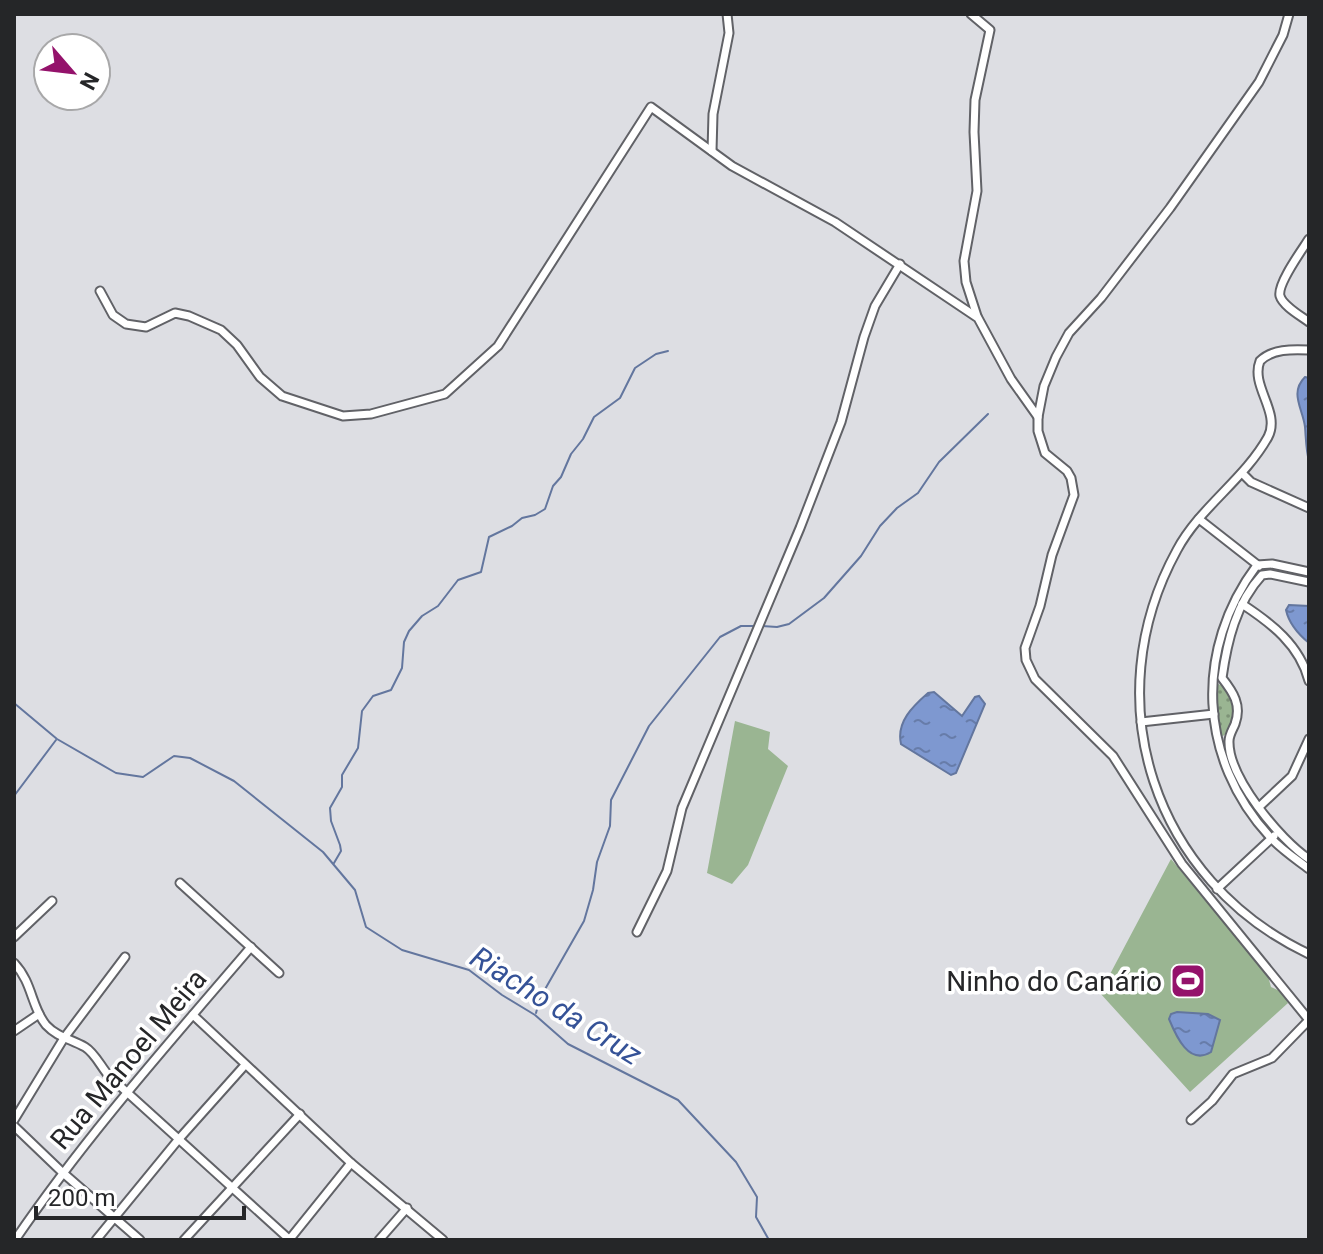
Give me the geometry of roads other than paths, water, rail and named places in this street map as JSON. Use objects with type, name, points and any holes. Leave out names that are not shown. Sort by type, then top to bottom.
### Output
[{"type":"street","points":[[712,151],[713,114],[729,33],[727,14]]},
{"type":"street","points":[[971,14],[990,30],[975,100],[977,191],[964,261],[966,282],[978,318],[1011,379],[1038,417]]},
{"type":"street","points":[[1191,1120],[1212,1101],[1233,1074],[1272,1058],[1309,1020],[1182,864],[1113,756],[1042,687],[1030,671],[1025,648],[1040,606],[1052,555],[1074,495],[1067,471],[1045,453],[1038,431],[1038,417],[1044,386],[1069,333],[1101,298],[1170,208],[1259,82],[1283,35],[1289,14]]},
{"type":"street","points":[[100,291],[113,315],[126,324],[146,327],[175,313],[221,330],[237,345],[260,377],[282,396],[343,416],[371,414],[445,394],[498,346],[651,107],[752,179],[835,222],[978,318]]},
{"type":"street","points":[[1309,239],[1282,285],[1280,294],[1284,302],[1309,322]]},
{"type":"street","points":[[637,932],[667,871],[682,808],[800,528],[841,422],[875,306],[900,264]]},
{"type":"street","points":[[1309,350],[1286,350],[1269,354],[1260,361],[1258,374],[1270,415],[1271,430],[1242,473],[1199,519],[1178,547],[1146,627],[1139,677],[1141,722],[1148,766],[1182,844],[1230,903],[1268,931],[1309,954]]},
{"type":"street","points":[[1242,473],[1251,482],[1309,508]]},
{"type":"street","points":[[1199,519],[1266,573],[1309,582]]},
{"type":"street","points":[[1257,565],[1272,564],[1309,572]]},
{"type":"street","points":[[1257,565],[1235,599],[1220,639],[1214,714],[1218,742],[1231,779],[1251,814],[1309,869]]},
{"type":"street","points":[[1218,678],[1229,636],[1243,605],[1256,581],[1266,573]]},
{"type":"street","points":[[1235,599],[1295,649],[1309,681]]},
{"type":"street","points":[[1218,678],[1233,693],[1238,709],[1228,739],[1239,774],[1275,836],[1309,859]]},
{"type":"street","points":[[1141,722],[1214,714]]},
{"type":"street","points":[[1218,742],[1228,739]]},
{"type":"street","points":[[1259,807],[1292,776],[1309,739]]},
{"type":"street","points":[[1217,889],[1275,836]]},
{"type":"street","points":[[180,883],[279,973]]},
{"type":"street","points":[[14,937],[52,901]]},
{"type":"street","name":"Rua Manoel Meira","points":[[15,1240],[62,1172],[126,1092],[251,947]]},
{"type":"street","points":[[125,957],[64,1038],[14,1123],[62,1172],[140,1240]]},
{"type":"street","points":[[14,963],[31,987],[39,1014],[53,1032],[91,1052],[101,1068],[126,1092],[289,1240],[351,1163]]},
{"type":"street","points":[[14,1031],[39,1014]]},
{"type":"street","points":[[193,1015],[351,1163],[443,1240]]},
{"type":"street","points":[[96,1240],[245,1065]]},
{"type":"street","points":[[184,1240],[300,1114]]},
{"type":"street","points":[[379,1240],[407,1208]]},
{"type":"water","points":[[1305,377],[1309,378],[1309,461],[1297,395]]},
{"type":"water","points":[[1289,605],[1309,606],[1309,643],[1289,620],[1286,610]]},
{"type":"water","points":[[934,692],[962,716],[975,697],[979,696],[985,704],[956,773],[951,775],[901,744],[901,729],[907,715],[928,693]]},
{"type":"water","points":[[1171,1014],[1208,1014],[1220,1020],[1211,1052],[1196,1055],[1184,1047],[1169,1019]]},
{"type":"waterway","points":[[334,863],[341,851],[330,808],[342,787],[342,775],[358,748],[362,711],[373,696],[391,690],[402,668],[404,642],[409,631],[422,616],[438,606],[458,580],[481,572],[489,537],[545,509],[553,486],[594,417],[620,398],[635,368],[656,354],[668,351]]},
{"type":"waterway","points":[[762,626],[789,624],[824,598],[861,556],[880,526],[897,508],[918,493],[939,462],[988,414]]},
{"type":"waterway","points":[[536,1013],[540,998],[584,921],[597,862],[610,826],[611,800],[649,726],[720,637],[741,626],[756,626]]},
{"type":"waterway","name":"Riacho da Cruz","points":[[14,703],[57,739],[116,773],[143,777],[174,756],[190,758],[234,781],[323,852],[355,890],[366,927],[402,950],[469,970],[535,1015],[568,1044],[678,1100],[736,1162],[757,1197],[756,1217],[769,1240]]},
{"type":"waterway","points":[[14,796],[56,740]]},
{"type":"place","name":"Ninho do Canário","points":[[1188,981]]}]
